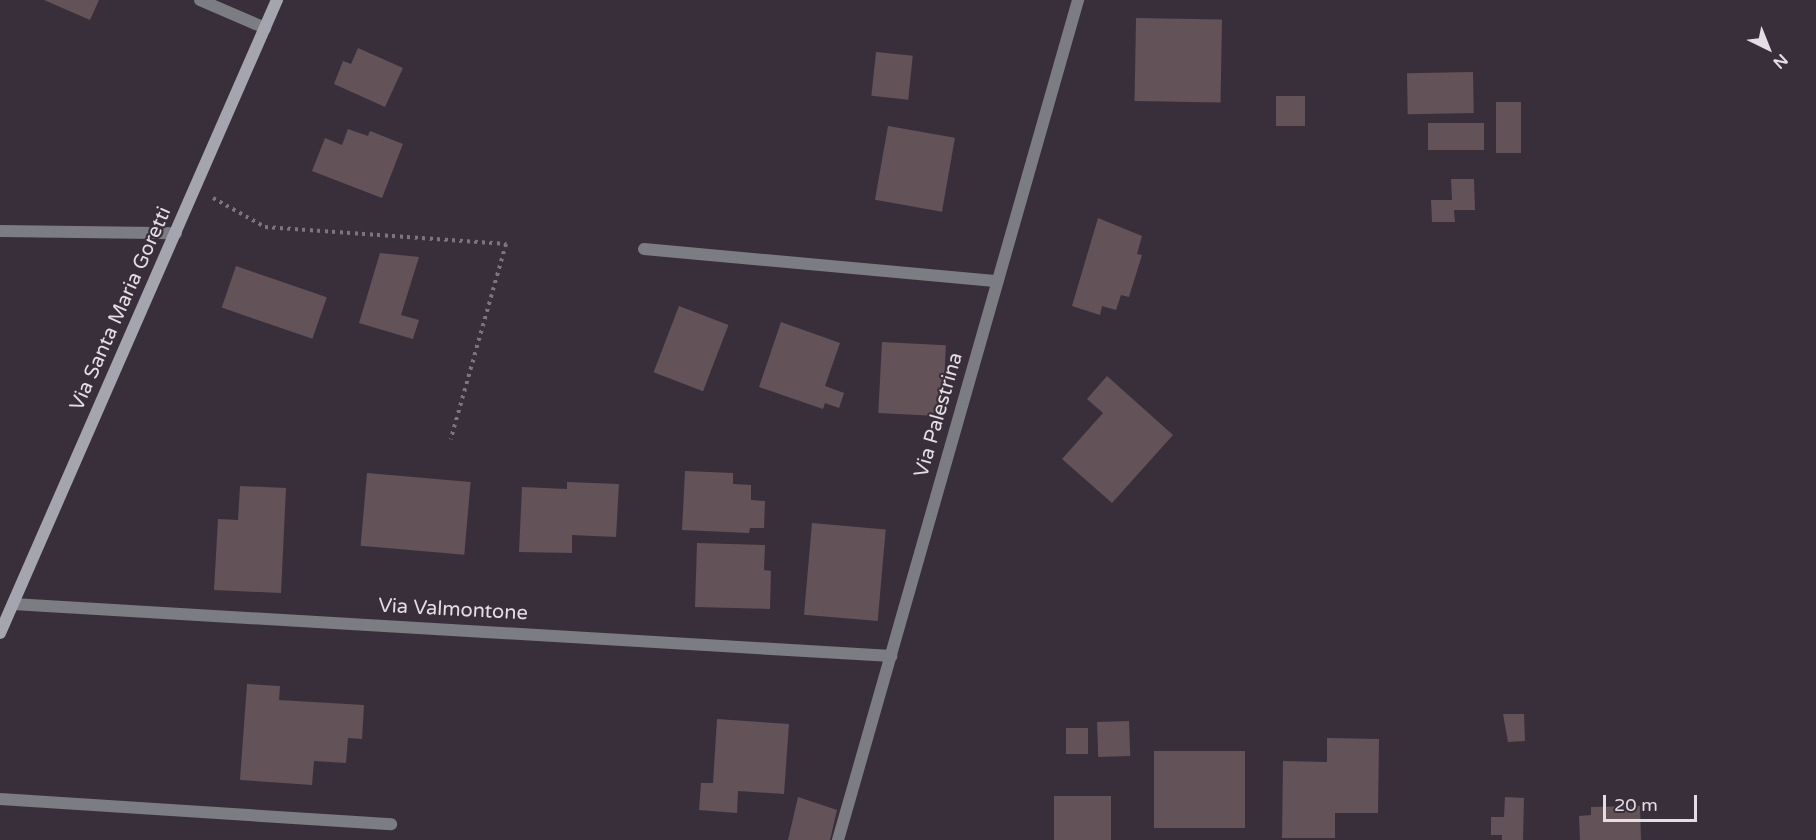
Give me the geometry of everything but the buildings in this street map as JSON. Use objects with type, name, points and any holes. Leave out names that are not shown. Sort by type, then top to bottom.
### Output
[{"type":"main road","name":"Via Santa Maria Goretti","points":[[0,633],[277,0]]},
{"type":"street","points":[[200,0],[265,28]]},
{"type":"street","name":"Via Palestrina","points":[[838,840],[1078,0]]},
{"type":"street","points":[[0,231],[176,233]]},
{"type":"street","points":[[644,249],[998,280]]},
{"type":"street","name":"Via Valmontone","points":[[13,604],[891,656]]},
{"type":"street","points":[[0,799],[391,824]]},
{"type":"path","points":[[195,188],[265,227],[506,244],[451,439]]}]
